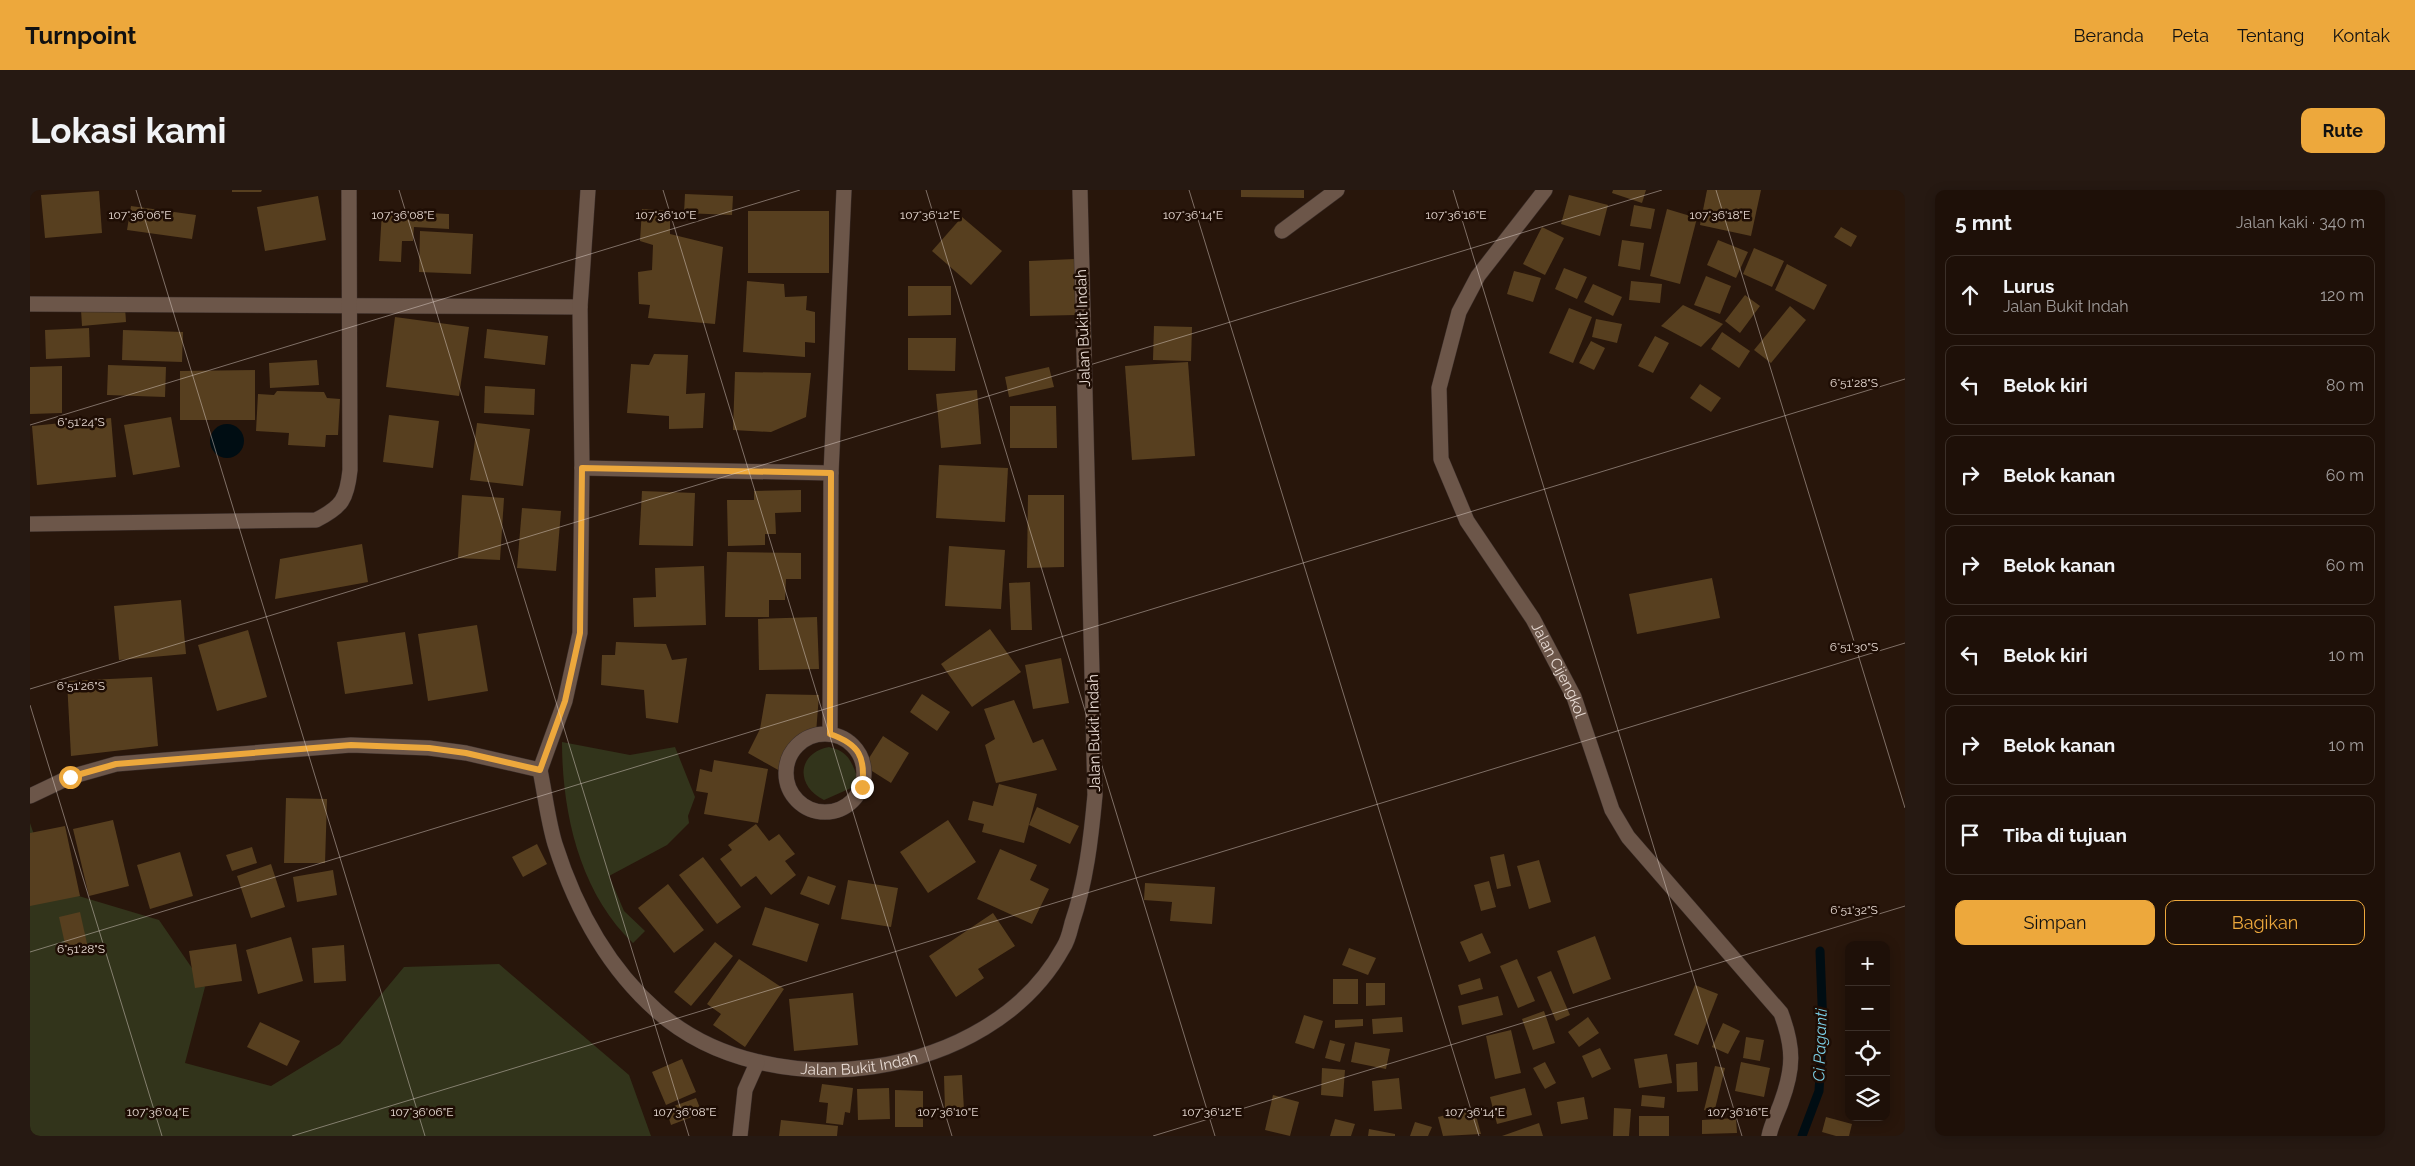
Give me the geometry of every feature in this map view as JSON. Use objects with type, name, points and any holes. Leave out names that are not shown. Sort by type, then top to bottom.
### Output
[{"type":"street","points":[[30,524],[316,520],[336,510],[347,493],[350,470],[349,190]]},
{"type":"street","points":[[31,795],[70,777],[116,764],[351,745],[429,748],[466,753],[540,770],[565,701],[580,633],[582,468],[580,307],[588,190]]},
{"type":"street","points":[[830,734],[831,473],[844,190]]},
{"type":"street","name":"Jalan Bukit Indah","points":[[540,770],[555,843],[573,891],[590,928],[608,956],[656,1011],[678,1028],[713,1046],[757,1063],[813,1071],[880,1066],[929,1054],[982,1031],[1018,1004],[1044,978],[1064,947],[1079,903],[1086,869],[1095,795],[1080,190]]},
{"type":"street","points":[[1282,231],[1337,190]]},
{"type":"street","name":"Jalan Cijengkol","points":[[1545,190],[1478,276],[1460,312],[1439,388],[1441,460],[1467,521],[1532,619],[1574,697],[1612,810],[1624,830],[1782,1013],[1790,1035],[1792,1059],[1789,1082],[1770,1136]]},
{"type":"street","points":[[30,304],[580,307]]},
{"type":"street","points":[[582,468],[831,473]]},
{"type":"street","points":[[830,734],[847,740],[859,752],[864,769],[862,787],[853,802],[838,811],[820,812],[804,807],[791,794],[786,778],[788,760],[797,745],[805,740],[813,736],[830,734]]},
{"type":"street","points":[[740,1136],[745,1090],[757,1063]]},
{"type":"green space","points":[[562,742],[630,755],[675,747],[695,797],[688,816],[689,823],[667,845],[609,876],[624,911],[645,931],[633,943],[615,923],[587,876],[570,824],[563,769]]},
{"type":"green space","points":[[829,747],[845,754],[854,767],[858,779],[851,788],[824,800],[808,787],[804,779],[804,770],[811,756],[818,750]]},
{"type":"green space","points":[[30,823],[52,888],[159,920],[205,987],[185,1063],[271,1086],[340,1044],[404,967],[499,964],[629,1075],[651,1136],[30,1136]]},
{"type":"shaded area","points":[[227,424],[234,425],[239,429],[243,434],[243,448],[239,453],[234,457],[227,458],[220,457],[215,453],[211,448],[210,441],[211,434],[215,429],[220,425]]},
{"type":"building","points":[[232,190],[262,190],[261,192],[232,192]]},
{"type":"building","points":[[1241,190],[1304,190],[1304,198],[1241,197]]},
{"type":"building","points":[[1613,190],[1646,190],[1642,203],[1612,193]]},
{"type":"building","points":[[1707,190],[1761,190],[1751,236],[1700,225]]},
{"type":"building","points":[[99,191],[102,233],[45,238],[41,195]]},
{"type":"building","points":[[685,194],[733,196],[732,215],[684,213]]},
{"type":"building","points":[[1569,195],[1608,205],[1600,236],[1561,224]]},
{"type":"building","points":[[318,196],[326,240],[265,251],[257,207]]},
{"type":"building","points":[[1634,205],[1655,209],[1651,229],[1630,226]]},
{"type":"building","points":[[131,206],[196,215],[192,239],[127,230]]},
{"type":"building","points":[[642,209],[670,211],[670,234],[723,247],[715,324],[648,318],[650,305],[639,304],[638,272],[652,270],[653,245],[640,241]]},
{"type":"building","points":[[1667,209],[1697,218],[1680,284],[1650,276]]},
{"type":"building","points":[[382,211],[449,214],[449,229],[414,227],[413,241],[402,241],[401,262],[379,261]]},
{"type":"building","points":[[748,211],[829,211],[829,273],[748,273]]},
{"type":"building","points":[[962,217],[1002,251],[971,285],[932,251]]},
{"type":"building","points":[[1542,227],[1564,238],[1545,275],[1523,264]]},
{"type":"building","points":[[1841,227],[1857,236],[1851,247],[1834,237]]},
{"type":"building","points":[[420,231],[473,234],[471,274],[419,272]]},
{"type":"building","points":[[1622,240],[1644,243],[1640,270],[1618,266]]},
{"type":"building","points":[[1718,240],[1748,252],[1736,278],[1707,265]]},
{"type":"building","points":[[1754,248],[1784,261],[1772,287],[1743,274]]},
{"type":"building","points":[[1075,259],[1076,315],[1030,316],[1029,261]]},
{"type":"building","points":[[1787,264],[1827,285],[1814,310],[1775,290]]},
{"type":"building","points":[[1564,268],[1587,277],[1577,299],[1555,289]]},
{"type":"building","points":[[1514,271],[1541,278],[1533,302],[1507,294]]},
{"type":"building","points":[[1706,276],[1731,286],[1720,314],[1694,305]]},
{"type":"building","points":[[747,281],[784,284],[785,297],[807,296],[806,310],[815,312],[815,343],[805,342],[805,357],[743,352]]},
{"type":"building","points":[[1631,281],[1662,284],[1660,303],[1629,300]]},
{"type":"building","points":[[1593,284],[1622,297],[1613,316],[1584,302]]},
{"type":"building","points":[[908,286],[951,286],[951,315],[908,316]]},
{"type":"building","points":[[1745,295],[1760,306],[1740,333],[1725,321]]},
{"type":"building","points":[[1683,305],[1723,324],[1701,347],[1661,326]]},
{"type":"building","points":[[1790,306],[1806,320],[1771,363],[1754,350]]},
{"type":"building","points":[[125,307],[126,322],[82,326],[81,310]]},
{"type":"building","points":[[1569,308],[1592,317],[1573,363],[1549,353]]},
{"type":"building","points":[[395,317],[469,327],[459,396],[386,387]]},
{"type":"building","points":[[1596,319],[1622,324],[1617,343],[1592,337]]},
{"type":"building","points":[[1154,326],[1192,327],[1191,361],[1153,360]]},
{"type":"building","points":[[89,328],[90,357],[46,359],[45,330]]},
{"type":"building","points":[[487,329],[548,336],[545,365],[484,358]]},
{"type":"building","points":[[123,330],[183,332],[182,362],[122,360]]},
{"type":"building","points":[[1722,332],[1750,351],[1739,368],[1711,349]]},
{"type":"building","points":[[1655,336],[1669,343],[1653,373],[1638,366]]},
{"type":"building","points":[[908,338],[956,338],[955,371],[908,370]]},
{"type":"building","points":[[1591,341],[1605,348],[1594,370],[1579,363]]},
{"type":"building","points":[[654,354],[688,355],[686,394],[705,393],[703,428],[669,429],[669,416],[627,413],[631,364],[649,365]]},
{"type":"building","points":[[317,360],[319,385],[270,388],[269,363]]},
{"type":"building","points":[[1188,362],[1195,456],[1132,460],[1125,366]]},
{"type":"building","points":[[108,365],[166,367],[165,397],[107,395]]},
{"type":"building","points":[[62,366],[62,413],[30,414],[30,367]]},
{"type":"building","points":[[1049,367],[1054,387],[1009,397],[1005,377]]},
{"type":"building","points":[[255,370],[255,420],[180,420],[180,371]]},
{"type":"building","points":[[735,372],[811,373],[806,417],[771,432],[733,430]]},
{"type":"building","points":[[1700,384],[1721,398],[1711,412],[1690,398]]},
{"type":"building","points":[[485,386],[535,389],[534,415],[484,413]]},
{"type":"building","points":[[977,390],[981,444],[941,448],[936,394]]},
{"type":"building","points":[[277,391],[324,392],[327,398],[340,399],[338,435],[326,435],[325,447],[288,445],[289,433],[256,431],[258,394],[274,395]]},
{"type":"building","points":[[1010,406],[1056,406],[1057,448],[1010,448]]},
{"type":"building","points":[[389,415],[439,421],[433,468],[383,462]]},
{"type":"building","points":[[171,417],[180,467],[133,475],[124,425]]},
{"type":"building","points":[[111,418],[116,477],[37,485],[32,426]]},
{"type":"building","points":[[477,423],[530,429],[523,486],[470,480]]},
{"type":"building","points":[[939,465],[1008,468],[1005,522],[936,518]]},
{"type":"building","points":[[801,490],[801,512],[775,513],[776,534],[765,534],[765,545],[728,546],[727,500],[754,500],[754,491]]},
{"type":"building","points":[[642,491],[695,493],[693,546],[639,545]]},
{"type":"building","points":[[462,495],[504,498],[500,560],[458,558]]},
{"type":"building","points":[[1028,495],[1064,495],[1064,567],[1027,568]]},
{"type":"building","points":[[522,508],[561,511],[556,571],[517,568]]},
{"type":"building","points":[[362,544],[368,582],[275,599],[280,559]]},
{"type":"building","points":[[949,546],[1005,550],[1001,609],[945,606]]},
{"type":"building","points":[[727,552],[801,553],[801,579],[786,579],[785,600],[769,600],[769,617],[725,617]]},
{"type":"building","points":[[704,566],[706,625],[634,627],[633,598],[656,597],[655,568]]},
{"type":"building","points":[[1712,578],[1720,618],[1637,634],[1629,594]]},
{"type":"building","points":[[1030,582],[1032,630],[1011,630],[1009,583]]},
{"type":"building","points":[[181,600],[186,654],[119,660],[114,606]]},
{"type":"building","points":[[817,617],[819,669],[759,670],[758,619]]},
{"type":"building","points":[[477,625],[488,691],[428,701],[418,634]]},
{"type":"building","points":[[990,629],[1021,672],[972,707],[941,664]]},
{"type":"building","points":[[248,630],[267,697],[217,711],[198,645]]},
{"type":"building","points":[[405,632],[413,684],[345,694],[337,642]]},
{"type":"building","points":[[616,642],[666,644],[672,660],[687,658],[678,723],[646,718],[644,690],[601,685],[602,655],[615,655]]},
{"type":"building","points":[[1061,658],[1069,703],[1033,709],[1025,665]]},
{"type":"building","points":[[152,677],[158,746],[71,756],[67,681]]},
{"type":"building","points":[[766,694],[819,695],[816,733],[799,734],[780,771],[748,753],[760,729]]},
{"type":"building","points":[[922,694],[950,712],[937,731],[910,712]]},
{"type":"building","points":[[1014,700],[1033,743],[1043,739],[1057,770],[996,783],[985,745],[995,739],[984,709]]},
{"type":"building","points":[[883,736],[909,753],[891,783],[864,766]]},
{"type":"building","points":[[714,760],[768,769],[758,823],[704,814],[708,793],[696,791],[700,769],[712,772]]},
{"type":"building","points":[[999,784],[1037,794],[1024,843],[982,832],[984,824],[968,820],[973,801],[993,806]]},
{"type":"building","points":[[286,798],[327,799],[325,863],[284,863]]},
{"type":"building","points":[[1037,807],[1079,826],[1070,844],[1029,825]]},
{"type":"building","points":[[113,820],[129,886],[89,896],[73,829]]},
{"type":"building","points":[[948,820],[976,862],[928,893],[900,852]]},
{"type":"building","points":[[756,824],[769,841],[779,834],[795,854],[785,861],[796,875],[771,895],[756,876],[741,887],[720,859],[732,850],[728,845]]},
{"type":"building","points":[[65,826],[80,896],[30,906],[30,833]]},
{"type":"building","points":[[537,844],[547,864],[523,877],[512,857]]},
{"type":"building","points":[[252,847],[257,863],[232,871],[226,855]]},
{"type":"building","points":[[1000,849],[1037,865],[1030,880],[1049,889],[1032,924],[977,899]]},
{"type":"building","points":[[180,852],[193,896],[150,909],[137,865]]},
{"type":"building","points":[[1504,854],[1511,886],[1497,889],[1490,857]]},
{"type":"building","points":[[703,857],[741,907],[717,924],[679,875]]},
{"type":"building","points":[[1539,860],[1551,902],[1529,909],[1517,866]]},
{"type":"building","points":[[271,864],[285,907],[251,918],[237,876]]},
{"type":"building","points":[[333,870],[337,895],[297,902],[293,877]]},
{"type":"building","points":[[808,876],[836,886],[829,905],[800,894]]},
{"type":"building","points":[[848,880],[898,888],[891,927],[841,919]]},
{"type":"building","points":[[1489,881],[1496,907],[1481,911],[1474,885]]},
{"type":"building","points":[[1145,883],[1215,887],[1212,924],[1170,921],[1172,902],[1144,900]]},
{"type":"building","points":[[668,884],[704,930],[674,953],[638,908]]},
{"type":"building","points":[[765,907],[819,924],[807,962],[752,945]]},
{"type":"building","points":[[80,912],[88,948],[67,953],[59,917]]},
{"type":"building","points":[[993,913],[1015,946],[978,969],[984,978],[956,997],[929,956]]},
{"type":"building","points":[[1482,933],[1491,953],[1469,962],[1460,942]]},
{"type":"building","points":[[1595,936],[1611,979],[1573,994],[1557,951]]},
{"type":"building","points":[[291,937],[303,981],[258,994],[246,950]]},
{"type":"building","points":[[715,942],[733,956],[691,1006],[674,992]]},
{"type":"building","points":[[236,944],[242,981],[195,988],[189,951]]},
{"type":"building","points":[[344,945],[346,981],[314,983],[312,948]]},
{"type":"building","points":[[1349,948],[1376,958],[1368,975],[1342,965]]},
{"type":"building","points":[[739,959],[784,989],[745,1047],[713,1025],[721,1014],[707,1004]]},
{"type":"building","points":[[1517,959],[1535,1001],[1518,1008],[1500,966]]},
{"type":"building","points":[[1551,971],[1570,1015],[1556,1021],[1537,977]]},
{"type":"building","points":[[1480,978],[1483,989],[1461,995],[1458,985]]},
{"type":"building","points":[[1333,979],[1358,979],[1358,1004],[1333,1004]]},
{"type":"building","points":[[1366,983],[1385,983],[1385,1005],[1366,1006]]},
{"type":"building","points":[[1695,985],[1718,994],[1698,1045],[1674,1035]]},
{"type":"building","points":[[853,993],[858,1045],[794,1051],[789,999]]},
{"type":"building","points":[[1498,996],[1503,1015],[1462,1025],[1458,1006]]},
{"type":"building","points":[[1544,1011],[1555,1043],[1533,1050],[1522,1019]]},
{"type":"building","points":[[1304,1015],[1323,1021],[1314,1049],[1295,1043]]},
{"type":"building","points":[[1402,1017],[1403,1032],[1373,1034],[1372,1019]]},
{"type":"building","points":[[1588,1017],[1599,1033],[1579,1047],[1568,1032]]},
{"type":"building","points":[[1363,1019],[1363,1026],[1335,1028],[1335,1020]]},
{"type":"building","points":[[260,1022],[300,1041],[287,1066],[247,1047]]},
{"type":"building","points":[[1723,1023],[1740,1031],[1728,1054],[1712,1047]]},
{"type":"building","points":[[1511,1030],[1521,1073],[1495,1079],[1486,1036]]},
{"type":"building","points":[[1746,1037],[1764,1040],[1760,1061],[1743,1058]]},
{"type":"building","points":[[1330,1040],[1345,1044],[1340,1062],[1325,1058]]},
{"type":"building","points":[[1355,1042],[1390,1049],[1386,1069],[1351,1062]]},
{"type":"building","points":[[1600,1048],[1611,1069],[1592,1078],[1582,1056]]},
{"type":"building","points":[[1667,1054],[1672,1083],[1639,1088],[1634,1059]]},
{"type":"building","points":[[682,1059],[696,1092],[666,1105],[652,1072]]},
{"type":"building","points":[[1545,1062],[1556,1083],[1545,1089],[1533,1068]]},
{"type":"building","points":[[1697,1062],[1698,1091],[1677,1092],[1676,1064]]},
{"type":"building","points":[[1741,1062],[1770,1068],[1764,1097],[1735,1091]]},
{"type":"building","points":[[1715,1066],[1725,1068],[1714,1113],[1704,1110]]},
{"type":"building","points":[[1322,1068],[1345,1070],[1343,1097],[1321,1095]]},
{"type":"building","points":[[962,1075],[964,1110],[945,1111],[944,1076]]},
{"type":"building","points":[[1399,1078],[1402,1109],[1374,1111],[1372,1081]]},
{"type":"building","points":[[822,1084],[853,1088],[850,1113],[845,1112],[843,1125],[826,1123],[828,1103],[819,1102]]},
{"type":"building","points":[[889,1088],[890,1119],[858,1120],[857,1089]]},
{"type":"building","points":[[1525,1088],[1532,1115],[1497,1124],[1490,1097]]},
{"type":"building","points":[[895,1090],[923,1091],[923,1127],[895,1127]]},
{"type":"building","points":[[1273,1095],[1299,1102],[1290,1136],[1265,1130]]},
{"type":"building","points":[[1642,1095],[1665,1097],[1664,1108],[1641,1106]]},
{"type":"building","points":[[1584,1097],[1588,1119],[1561,1124],[1557,1102]]},
{"type":"building","points":[[696,1098],[702,1113],[671,1125],[666,1109]]},
{"type":"building","points":[[1474,1108],[1481,1134],[1443,1136],[1438,1117]]},
{"type":"building","points":[[1614,1108],[1631,1109],[1629,1136],[1613,1136]]},
{"type":"building","points":[[1639,1116],[1669,1116],[1669,1136],[1639,1136]]},
{"type":"building","points":[[1826,1117],[1852,1124],[1849,1136],[1836,1136],[1822,1132]]},
{"type":"building","points":[[1736,1118],[1737,1133],[1702,1134],[1702,1120]]},
{"type":"building","points":[[1335,1119],[1355,1124],[1351,1136],[1330,1136]]},
{"type":"building","points":[[781,1120],[838,1126],[837,1136],[779,1136]]},
{"type":"building","points":[[1415,1122],[1432,1127],[1428,1136],[1410,1136]]},
{"type":"building","points":[[1539,1123],[1543,1136],[1502,1136]]},
{"type":"building","points":[[1369,1129],[1395,1134],[1395,1136],[1368,1136]]},
{"type":"waterway","name":"Ci Paganti","points":[[1802,1136],[1819,1091],[1823,1028],[1820,951]]},
{"type":"route","points":[[70,777],[116,764],[351,745],[429,748],[466,753],[540,770],[565,701],[580,633],[582,468],[831,473],[830,734],[847,740],[859,752],[864,769],[862,787]]}]
